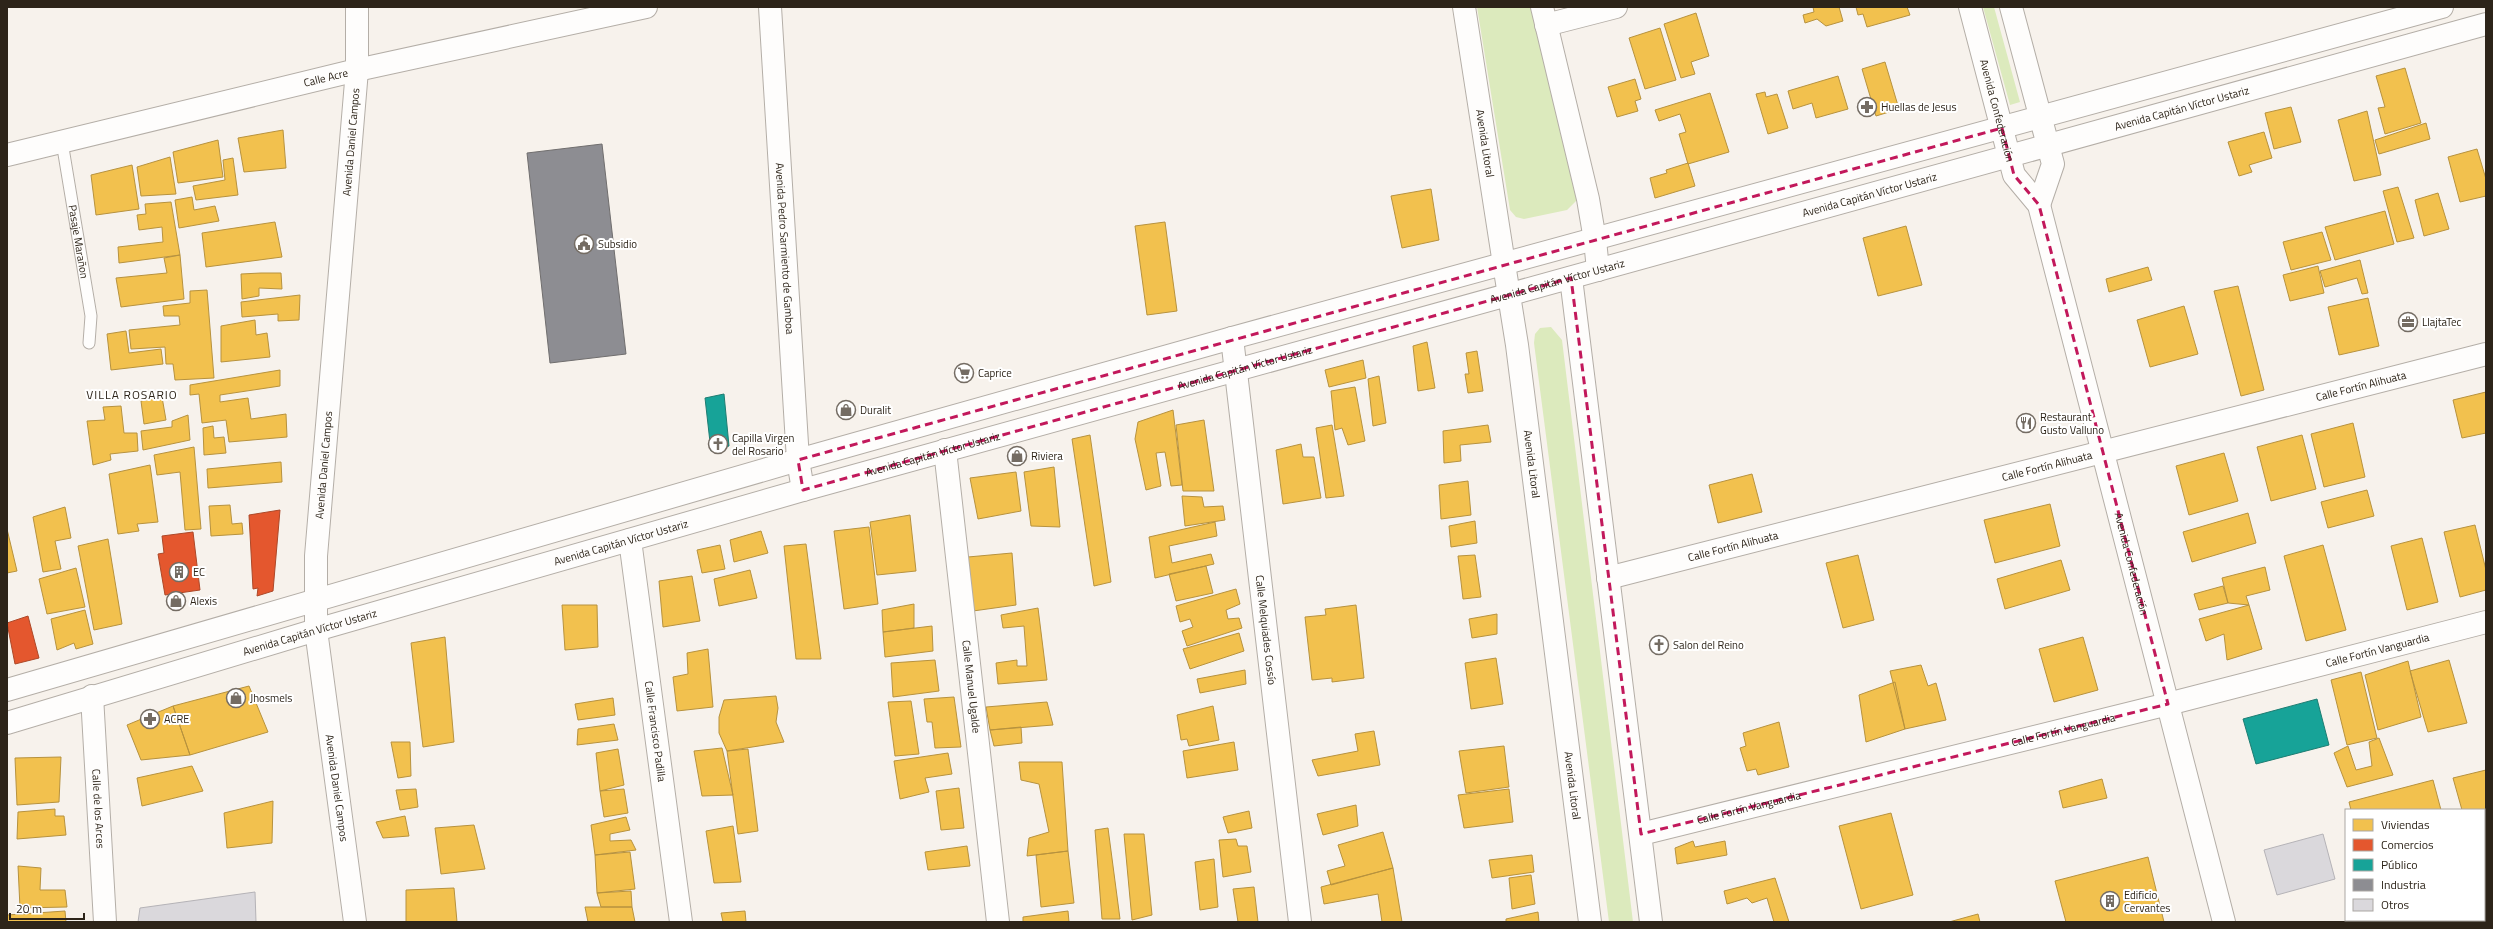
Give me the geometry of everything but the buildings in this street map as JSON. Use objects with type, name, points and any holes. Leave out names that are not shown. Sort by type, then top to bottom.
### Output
[{"type":"street","name":"Avenida Daniel Campos","points":[[355,922],[316,630],[315,599],[316,556],[357,70],[357,7]]},
{"type":"street","name":"Calle Acre","points":[[7,155],[357,70],[646,7]]},
{"type":"street","name":"Avenida Pedro Sarmiento de Gamboa","points":[[770,7],[798,460],[803,490]]},
{"type":"street","name":"Avenida Litoral","points":[[1464,7],[1517,346],[1590,922]]},
{"type":"street","points":[[1598,270],[1595,240],[1588,199],[1544,16],[1616,7]]},
{"type":"street","name":"Avenida Confederación","points":[[1970,7],[2014,175],[2040,205],[2224,922]]},
{"type":"street","points":[[2011,7],[2053,164],[2040,205]]},
{"type":"street","points":[[7,690],[315,599],[798,460],[1232,338],[1595,240],[2442,7]]},
{"type":"street","name":"Avenida Capitán Víctor Ustariz","points":[[7,723],[92,696],[316,630],[803,490],[1235,369],[1509,296],[2486,24]]},
{"type":"street","points":[[1571,278],[1652,922]]},
{"type":"street","name":"Calle Melquiades Cossío","points":[[1232,338],[1300,922]]},
{"type":"street","name":"Calle Fortín Alihuata","points":[[1608,578],[2486,354]]},
{"type":"street","name":"Calle Manuel Ugalde","points":[[945,450],[998,922]]},
{"type":"street","name":"Calle Francisco Padilla","points":[[630,540],[681,922]]},
{"type":"street","name":"Calle Fortín Vanguardia","points":[[1640,834],[2168,704],[2486,622]]},
{"type":"street","name":"Calle de los Arces","points":[[92,696],[105,922]]},
{"type":"lane","name":"Pasaje Marañon","points":[[62,142],[91,316],[89,343]]},
{"type":"highlighted area","points":[[2002,128],[2014,175],[2039,205],[2168,704],[1641,834],[1571,278],[803,490],[798,460]]},
{"type":"green space","points":[[1477,7],[1535,7],[1578,195],[1576,201],[1567,210],[1524,219],[1516,217],[1510,210]]},
{"type":"green space","points":[[1983,7],[1994,7],[2020,102],[2010,105]]},
{"type":"green space","points":[[1551,327],[1562,340],[1633,922],[1609,922],[1534,343],[1535,334],[1540,328]]},
{"type":"place","name":"Huellas de Jesus","points":[[1867,107]]},
{"type":"place","name":"Subsidio","points":[[584,244]]},
{"type":"place","name":"LlajtaTec","points":[[2408,322]]},
{"type":"place","name":"Caprice","points":[[964,373]]},
{"type":"place","name":"Duralit","points":[[846,410]]},
{"type":"place","name":"Restaurant Gusto Valluno","points":[[2026,423]]},
{"type":"place","name":"Capilla Virgen del Rosario","points":[[718,444]]},
{"type":"place","name":"Riviera","points":[[1017,456]]},
{"type":"place","name":"EC","points":[[179,572]]},
{"type":"place","name":"Alexis","points":[[176,601]]},
{"type":"place","name":"Salon del Reino","points":[[1659,645]]},
{"type":"place","name":"Jhosmels","points":[[236,698]]},
{"type":"place","name":"ACRE","points":[[150,719]]},
{"type":"place","name":"Edificio Cervantes","points":[[2110,901]]},
{"type":"district","name":"VILLA ROSARIO","points":[[132,394]]}]
